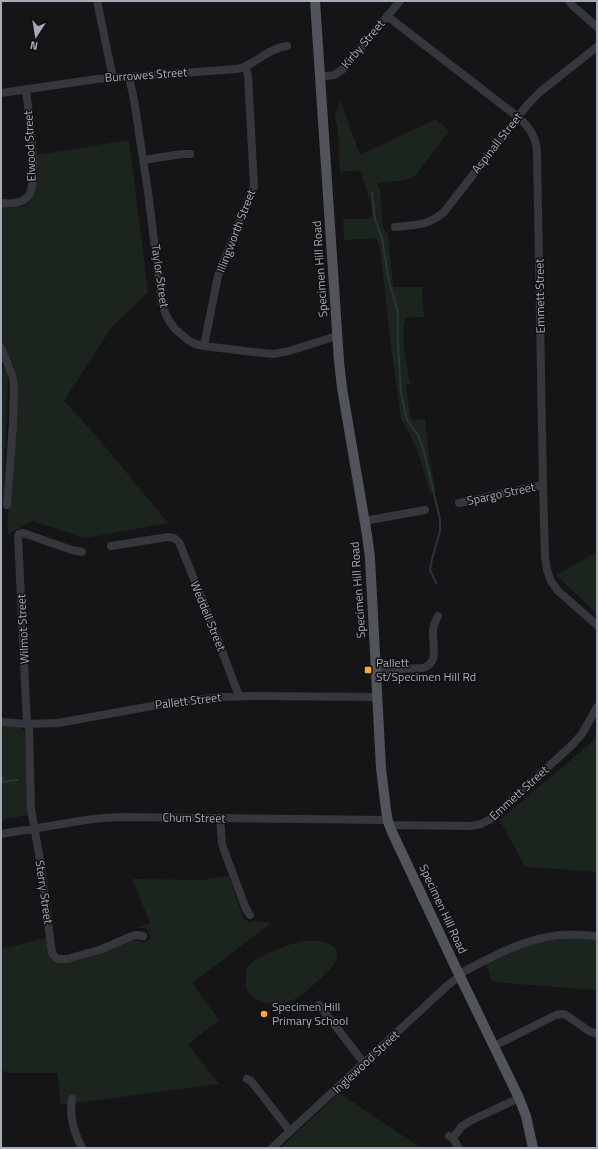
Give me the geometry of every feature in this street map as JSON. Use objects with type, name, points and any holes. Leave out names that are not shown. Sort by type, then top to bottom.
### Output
[{"type":"main road","name":"Specimen Hill Road","points":[[315,1],[337,336],[342,388],[367,535],[372,578],[381,768],[388,823],[459,975],[519,1098],[526,1116],[533,1148]]},
{"type":"street","points":[[97,1],[113,78]]},
{"type":"street","name":"Kirby Street","points":[[320,77],[338,74],[400,1]]},
{"type":"street","points":[[569,1],[597,27]]},
{"type":"street","name":"Emmett Street","points":[[387,16],[518,117],[533,134],[537,152],[545,557],[547,570],[551,581],[558,592],[597,625]]},
{"type":"street","name":"Burrowes Street","points":[[1,93],[97,79],[237,69],[246,67],[276,48],[286,46]]},
{"type":"street","name":"Aspinall Street","points":[[396,227],[423,224],[429,222],[444,212],[528,104],[541,91],[597,47]]},
{"type":"street","name":"Illingworth Street","points":[[204,346],[218,276],[254,186],[248,76],[246,67]]},
{"type":"street","name":"Taylor Street","points":[[129,76],[143,160],[163,310],[170,322],[182,335],[195,344],[258,353],[274,354],[289,351],[337,336]]},
{"type":"street","name":"Elwood Street","points":[[1,203],[18,203],[29,196],[32,189],[33,172],[26,89]]},
{"type":"street","points":[[143,160],[190,154]]},
{"type":"street","points":[[1,348],[11,370],[14,384],[13,424],[7,505]]},
{"type":"street","name":"Spargo Street","points":[[459,503],[543,485]]},
{"type":"street","points":[[364,521],[425,510]]},
{"type":"street","name":"Wilmot Street","points":[[34,829],[31,809],[19,534],[23,533],[82,552]]},
{"type":"street","name":"Weddell Street","points":[[111,546],[168,537],[174,538],[178,542],[209,616],[239,696]]},
{"type":"street","points":[[377,670],[423,668],[432,664],[433,630],[438,616]]},
{"type":"street","name":"Pallett Street","points":[[1,722],[28,724],[58,723],[175,702],[239,696],[378,697]]},
{"type":"street","name":"Emmett Street","points":[[388,823],[471,826],[481,824],[491,819],[572,745],[582,734],[597,707]]},
{"type":"street","name":"Chum Street","points":[[1,834],[105,818],[132,817],[388,823]]},
{"type":"street","points":[[220,818],[224,850],[246,909],[250,915]]},
{"type":"street","name":"Sterry Street","points":[[34,829],[40,860],[51,949],[54,956],[60,959],[67,959],[102,949],[132,936],[143,936]]},
{"type":"street","name":"Inglewood Street","points":[[272,1148],[459,975],[514,946],[535,939],[573,934],[597,936]]},
{"type":"street","points":[[319,1005],[364,1063]]},
{"type":"street","points":[[494,1046],[556,1015],[562,1014],[566,1015],[589,1031],[597,1034]]},
{"type":"street","points":[[247,1079],[251,1081],[290,1132]]},
{"type":"street","points":[[458,1147],[451,1137],[462,1126],[519,1098]]},
{"type":"street","points":[[72,1099],[71,1109],[73,1124],[82,1148]]},
{"type":"shaded area","points":[[340,99],[360,155],[436,119],[449,131],[415,176],[405,180],[377,183],[380,190],[383,228],[388,235],[393,287],[422,287],[424,317],[406,318],[403,342],[411,384],[406,384],[410,416],[413,420],[425,419],[429,455],[436,492],[430,493],[413,440],[401,419],[391,347],[381,255],[377,238],[344,240],[343,219],[366,219],[372,217],[371,204],[360,170],[340,172],[338,131],[335,117]]},
{"type":"shaded area","points":[[129,140],[148,292],[111,328],[64,401],[93,432],[168,523],[85,538],[32,521],[8,534],[7,519],[10,504],[16,375],[13,366],[1,346],[1,207],[20,207],[31,200],[36,185],[37,155]]},
{"type":"shaded area","points":[[1,367],[6,367],[8,377],[3,502],[1,511]]},
{"type":"shaded area","points":[[597,552],[597,614],[556,575]]},
{"type":"shaded area","points":[[1,725],[18,727],[25,734],[28,815],[1,820]]},
{"type":"shaded area","points":[[597,733],[597,872],[525,867],[500,820],[593,741]]},
{"type":"shaded area","points":[[229,876],[243,917],[249,923],[255,921],[271,923],[192,983],[219,1020],[188,1044],[219,1084],[61,1105],[57,1073],[8,1073],[1,1070],[1,949],[46,938],[48,951],[54,960],[131,940],[146,942],[150,938],[149,932],[145,928],[136,928],[150,923],[132,879],[202,880]]},
{"type":"shaded area","points":[[559,938],[597,939],[597,990],[492,982],[486,964],[525,946]]},
{"type":"shaded area","points":[[320,941],[330,944],[335,949],[337,959],[324,976],[300,996],[285,1003],[270,1004],[257,1000],[248,992],[246,984],[246,969],[253,962],[272,951],[293,943]]},
{"type":"shaded area","points":[[339,1093],[421,1148],[280,1148]]},
{"type":"waterway","points":[[372,192],[375,219],[382,238],[389,282],[398,312],[401,393],[407,420],[418,435],[423,448],[440,519],[440,531],[430,570],[436,583]]},
{"type":"waterway","points":[[1,774],[3,782]]},
{"type":"waterway","points":[[1,782],[18,780]]},
{"type":"place","name":"Pallett St/Specimen Hill Rd","points":[[368,670]]},
{"type":"place","name":"Specimen Hill Primary School","points":[[264,1014]]}]
